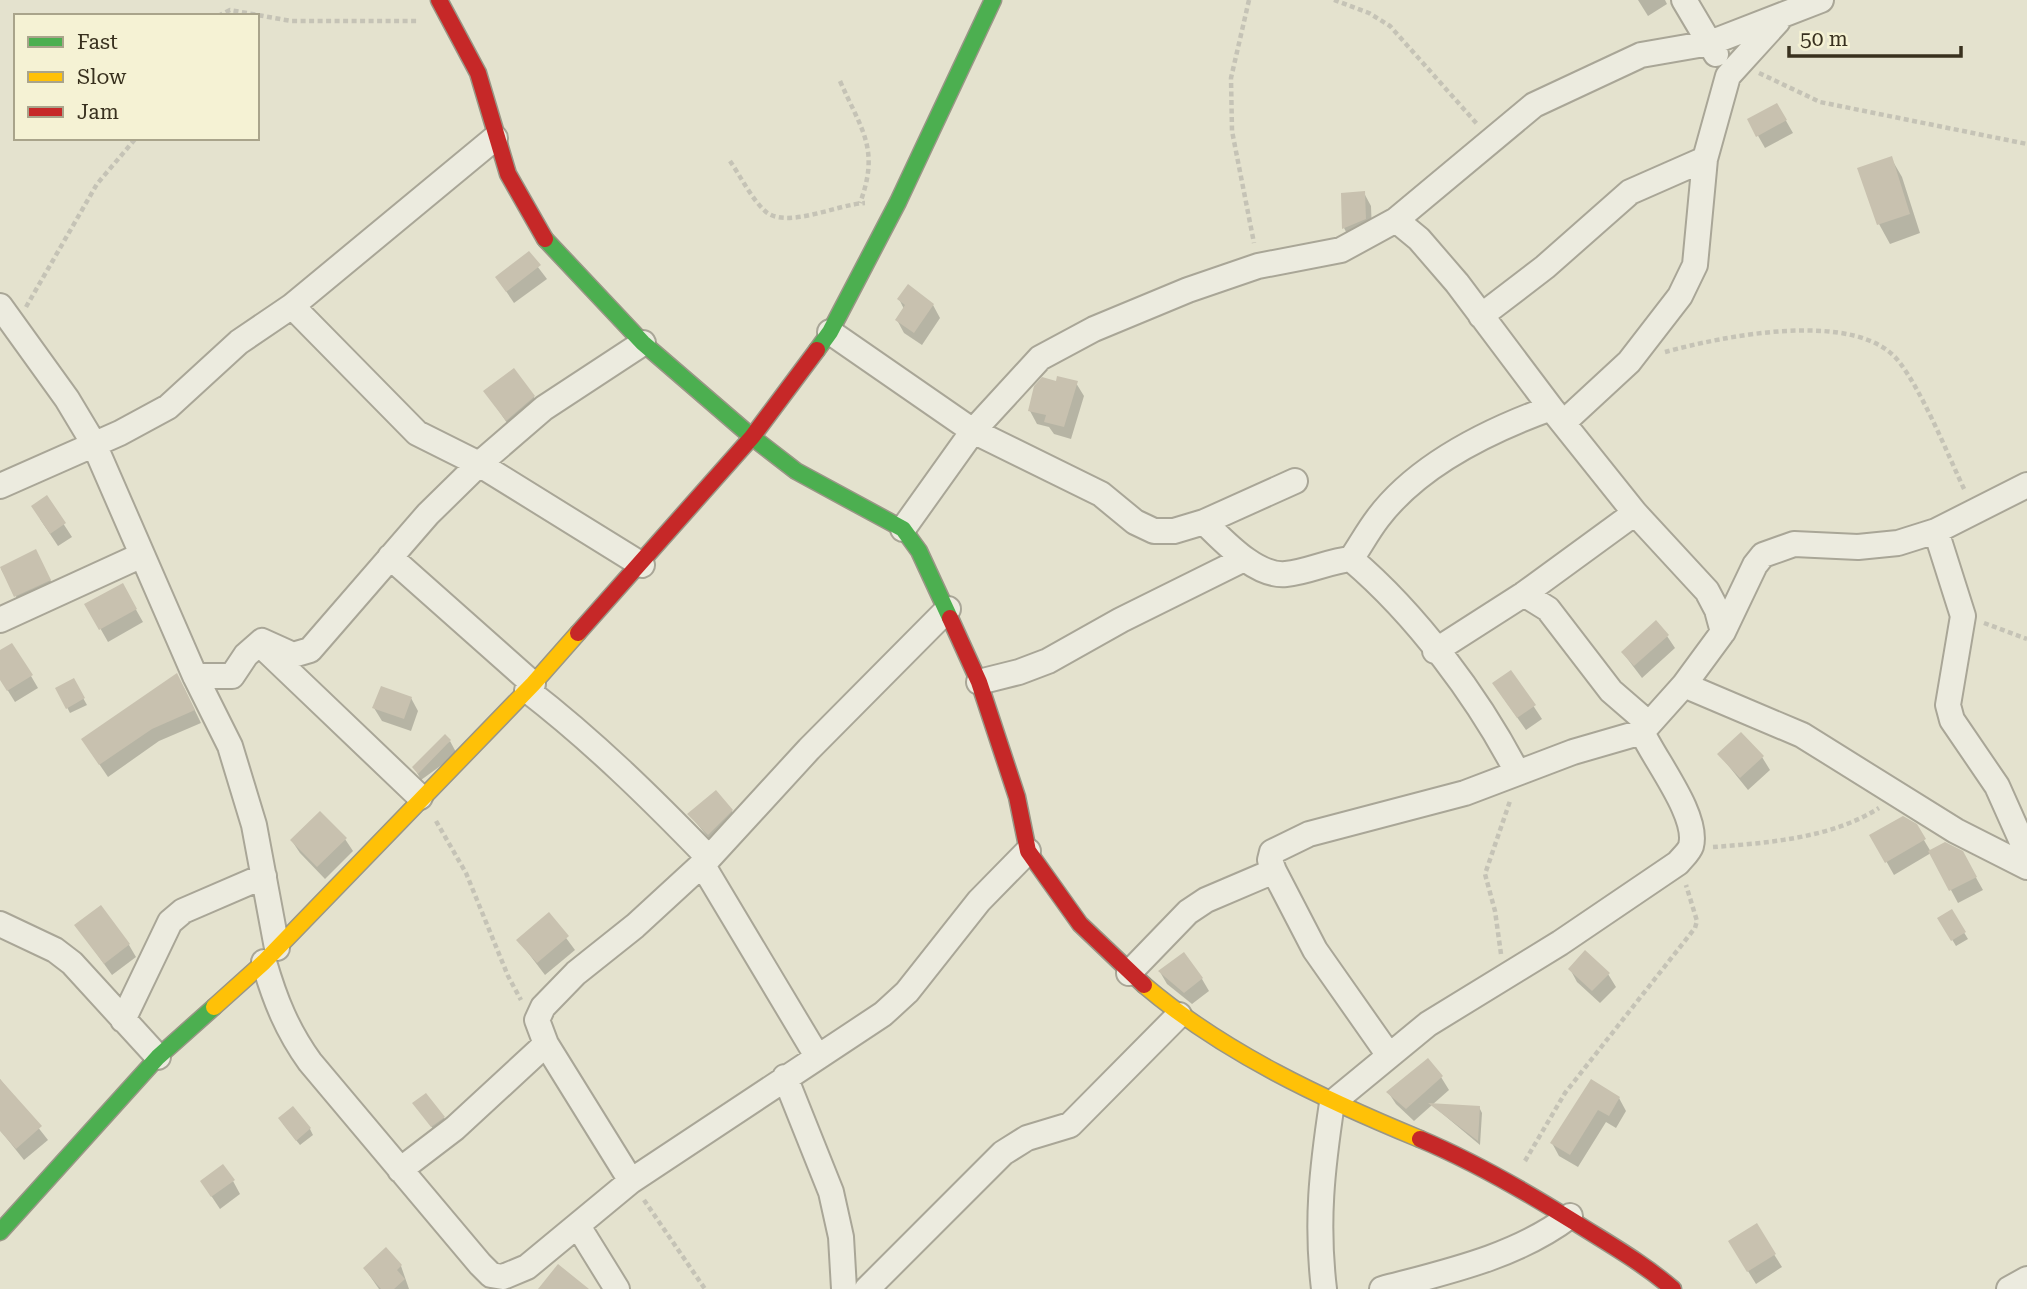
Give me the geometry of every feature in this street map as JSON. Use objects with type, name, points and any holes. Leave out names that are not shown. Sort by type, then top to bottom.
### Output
[{"type":"street","points":[[439,0],[478,73],[495,138],[527,212],[546,241],[643,342],[752,437],[796,471],[902,529],[919,551],[979,682],[1017,797],[1028,851],[1080,924],[1129,973],[1179,1015],[1332,1103],[1472,1161],[1570,1216],[1646,1266],[1673,1289]]},
{"type":"street","points":[[5,1216],[158,1057],[270,955],[420,797],[530,687],[642,565],[752,437],[830,332],[898,202],[993,0]]},
{"type":"street","points":[[1684,0],[1710,43],[1733,70]]},
{"type":"street","points":[[902,529],[973,431],[1040,358],[1094,329],[1164,299],[1258,266],[1341,250],[1396,220],[1534,105],[1641,55],[1710,43],[1781,18],[1821,0]]},
{"type":"street","points":[[1351,559],[1379,517],[1404,491],[1468,444],[1509,424],[1557,416],[1629,362],[1680,296],[1695,265],[1705,159],[1733,70],[1781,18]]},
{"type":"street","points":[[0,486],[150,419],[168,407],[239,342],[292,306],[495,138]]},
{"type":"street","points":[[1481,316],[1545,267],[1630,192],[1705,159]]},
{"type":"street","points":[[1396,220],[1419,239],[1635,513],[1707,591],[1717,610],[1723,632]]},
{"type":"street","points":[[0,306],[94,444],[236,764],[254,825],[264,876],[270,955],[278,1010],[290,1035],[400,1170],[499,1283],[527,1267],[631,1181],[883,1014],[906,992],[979,901],[1028,851]]},
{"type":"street","points":[[292,306],[417,433],[479,464],[642,565]]},
{"type":"street","points":[[830,332],[973,431],[1101,494],[1135,522],[1154,531],[1174,531],[1204,522],[1295,481]]},
{"type":"street","points":[[195,676],[232,676],[246,654],[259,643],[266,641],[293,655],[310,650],[390,557],[479,464],[544,408],[643,342]]},
{"type":"street","points":[[1388,1054],[1315,950],[1274,871],[1270,860],[1272,852],[1309,834],[1465,793],[1645,728],[1684,685],[1723,632],[1755,565],[1773,549],[1794,544],[1857,547],[1884,544],[1936,531],[2027,485]]},
{"type":"street","points":[[1435,651],[1524,594],[1635,513]]},
{"type":"street","points":[[1204,522],[1244,559],[1275,574],[1288,574],[1332,561],[1351,559]]},
{"type":"street","points":[[1936,531],[1963,616],[1948,705],[1952,720],[1997,786],[2027,853]]},
{"type":"street","points":[[0,620],[142,555]]},
{"type":"street","points":[[390,557],[648,794],[705,861],[817,1056]]},
{"type":"street","points":[[979,682],[1019,673],[1048,661],[1132,614],[1244,559]]},
{"type":"street","points":[[1351,559],[1435,651],[1493,726],[1517,772]]},
{"type":"street","points":[[1324,1289],[1320,1250],[1320,1179],[1332,1103],[1388,1054],[1503,976],[1560,943],[1684,856],[1693,829],[1687,809],[1660,767],[1645,728],[1602,681],[1548,609],[1524,594]]},
{"type":"street","points":[[631,1181],[546,1044],[537,1020],[543,1007],[576,973],[635,926],[705,861],[809,749],[948,610]]},
{"type":"street","points":[[259,643],[420,797]]},
{"type":"street","points":[[1684,685],[1802,735],[1956,831],[2027,867]]},
{"type":"street","points":[[1129,973],[1188,912],[1206,900],[1274,871]]},
{"type":"street","points":[[123,1020],[170,922],[183,911],[264,876]]},
{"type":"street","points":[[0,924],[55,950],[72,963],[158,1057]]},
{"type":"street","points":[[867,1289],[1003,1153],[1027,1138],[1070,1125],[1179,1015]]},
{"type":"street","points":[[400,1170],[455,1128],[546,1044]]},
{"type":"street","points":[[785,1077],[831,1192],[841,1237],[844,1289]]},
{"type":"street","points":[[1382,1289],[1493,1257],[1545,1234],[1570,1216]]},
{"type":"street","points":[[578,1226],[617,1289]]},
{"type":"street","points":[[2009,1289],[2027,1279]]},
{"type":"path","points":[[1249,0],[1231,78],[1232,131],[1258,266]]},
{"type":"path","points":[[1335,0],[1368,13],[1390,26],[1490,139]]},
{"type":"path","points":[[222,14],[230,10],[252,14]]},
{"type":"path","points":[[259,15],[291,21],[452,22]]},
{"type":"path","points":[[1733,70],[1820,102],[2027,144]]},
{"type":"path","points":[[841,81],[870,152],[870,174],[859,203]]},
{"type":"path","points":[[16,326],[97,184],[134,140]]},
{"type":"path","points":[[730,161],[765,211],[778,218],[794,219],[859,203],[898,202]]},
{"type":"path","points":[[1629,362],[1710,340],[1782,330],[1841,333],[1878,344],[1899,361],[1975,510]]},
{"type":"path","points":[[1963,616],[2027,639]]},
{"type":"path","points":[[1503,976],[1495,911],[1485,874],[1505,820],[1517,772]]},
{"type":"path","points":[[1511,1183],[1565,1093],[1695,928],[1695,912],[1684,856],[1834,829],[1861,819],[1900,795]]},
{"type":"path","points":[[420,797],[466,873],[513,988],[537,1020]]},
{"type":"path","points":[[631,1181],[705,1289]]},
{"type":"building","points":[[1777,103],[1787,120],[1756,137],[1747,119]]},
{"type":"building","points":[[1892,156],[1910,214],[1877,225],[1857,168]]},
{"type":"building","points":[[1365,191],[1366,219],[1342,229],[1341,193]]},
{"type":"building","points":[[529,251],[541,265],[506,292],[495,277]]},
{"type":"building","points":[[908,284],[934,304],[914,333],[895,320],[905,305],[897,299]]},
{"type":"building","points":[[514,368],[535,396],[506,421],[483,391]]},
{"type":"building","points":[[1057,376],[1078,381],[1064,427],[1044,422],[1046,415],[1028,411],[1034,386],[1042,377],[1056,381]]},
{"type":"building","points":[[47,495],[66,523],[50,534],[31,506]]},
{"type":"building","points":[[36,549],[51,580],[14,597],[0,567]]},
{"type":"building","points":[[123,583],[137,609],[99,630],[84,604]]},
{"type":"building","points":[[1656,620],[1669,635],[1634,666],[1621,652]]},
{"type":"building","points":[[12,643],[33,675],[7,691],[0,680],[0,650]]},
{"type":"building","points":[[1511,670],[1536,705],[1517,718],[1492,683]]},
{"type":"building","points":[[177,673],[195,710],[152,729],[99,765],[81,739]]},
{"type":"building","points":[[74,678],[85,698],[66,709],[55,688]]},
{"type":"building","points":[[381,686],[412,697],[404,719],[372,708]]},
{"type":"building","points":[[1741,732],[1764,756],[1740,778],[1717,754]]},
{"type":"building","points":[[445,734],[451,740],[418,774],[412,767]]},
{"type":"building","points":[[716,790],[733,810],[708,835],[687,814]]},
{"type":"building","points":[[320,811],[347,838],[317,867],[290,840]]},
{"type":"building","points":[[1903,816],[1917,824],[1926,839],[1885,863],[1869,835]]},
{"type":"building","points":[[1945,842],[1963,851],[1977,877],[1949,891],[1928,851]]},
{"type":"building","points":[[101,905],[130,944],[104,964],[74,925]]},
{"type":"building","points":[[1952,909],[1966,932],[1951,941],[1937,918]]},
{"type":"building","points":[[549,912],[569,936],[537,963],[516,940]]},
{"type":"building","points":[[1585,950],[1610,973],[1592,991],[1568,969]]},
{"type":"building","points":[[1184,952],[1203,978],[1184,993],[1158,971]]},
{"type":"building","points":[[1428,1058],[1443,1076],[1406,1109],[1386,1092]]},
{"type":"building","points":[[0,1079],[42,1126],[16,1149],[0,1131]]},
{"type":"building","points":[[1591,1079],[1620,1097],[1609,1116],[1598,1110],[1570,1155],[1550,1143]]},
{"type":"building","points":[[426,1093],[445,1117],[431,1127],[412,1103]]},
{"type":"building","points":[[1428,1103],[1480,1106],[1478,1141]]},
{"type":"building","points":[[293,1106],[311,1128],[296,1141],[278,1118]]},
{"type":"building","points":[[223,1164],[235,1180],[211,1197],[200,1181]]},
{"type":"building","points":[[1757,1223],[1776,1254],[1747,1272],[1728,1241]]},
{"type":"building","points":[[386,1247],[402,1265],[397,1270],[405,1279],[394,1289],[381,1289],[363,1268]]},
{"type":"building","points":[[558,1264],[589,1289],[538,1289]]},
{"type":"traffic: fast","points":[[817,350],[830,332],[898,202],[993,0]]},
{"type":"traffic: fast","points":[[545,239],[643,343],[752,437],[796,471],[903,529],[919,551],[950,618]]},
{"type":"traffic: fast","points":[[0,1232],[158,1057],[214,1007]]},
{"type":"traffic: slow","points":[[214,1007],[264,962],[533,684],[578,633]]},
{"type":"traffic: slow","points":[[1144,985],[1175,1010],[1241,1053],[1311,1091],[1420,1139]]},
{"type":"traffic: jam","points":[[439,0],[478,73],[508,174],[545,239]]},
{"type":"traffic: jam","points":[[578,633],[752,437],[817,350]]},
{"type":"traffic: jam","points":[[950,618],[979,682],[1017,797],[1028,851],[1080,924],[1144,985]]},
{"type":"traffic: jam","points":[[1420,1139],[1480,1167],[1538,1200],[1626,1254],[1673,1289]]}]
